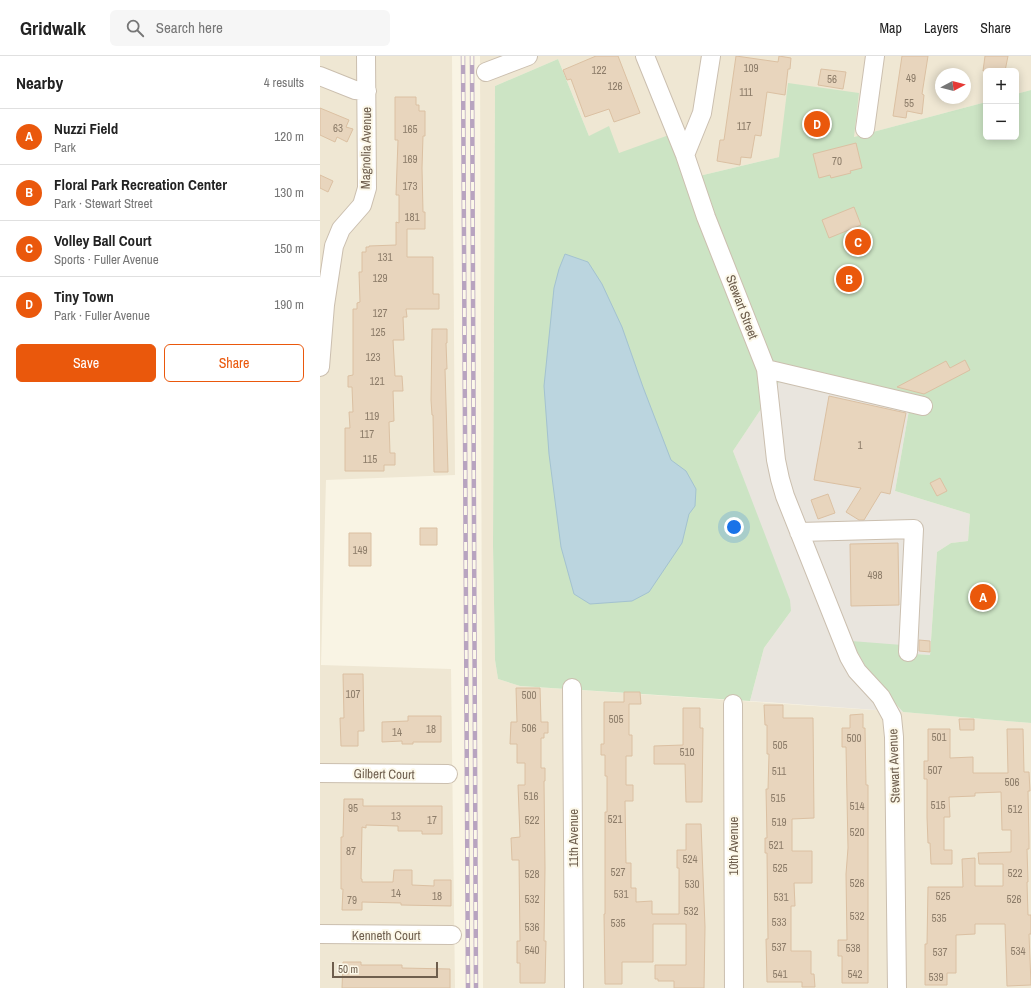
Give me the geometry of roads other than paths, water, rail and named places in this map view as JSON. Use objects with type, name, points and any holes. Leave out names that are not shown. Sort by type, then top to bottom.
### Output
[{"type":"street","name":"Magnolia Avenue","points":[[320,367],[326,252],[338,234],[362,205],[366,194],[366,56]]},
{"type":"street","points":[[486,72],[528,56]]},
{"type":"street","name":"Stewart Street","points":[[645,56],[685,155],[706,217],[766,368],[776,460],[780,479],[785,496],[812,565]]},
{"type":"street","points":[[685,155],[702,113],[712,56]]},
{"type":"street","points":[[865,129],[875,56]]},
{"type":"street","points":[[320,76],[355,90],[367,91]]},
{"type":"street","points":[[766,368],[923,406]]},
{"type":"street","points":[[799,532],[914,529],[908,652]]},
{"type":"street","name":"Stewart Avenue","points":[[812,565],[849,657],[857,671],[881,697],[892,717],[894,737],[897,988]]},
{"type":"street","name":"11th Avenue","points":[[572,688],[574,988]]},
{"type":"street","name":"10th Avenue","points":[[733,704],[734,988]]},
{"type":"street","name":"Gilbert Court","points":[[320,773],[448,774]]},
{"type":"street","name":"Kenneth Court","points":[[320,934],[452,935]]},
{"type":"water","points":[[565,254],[588,262],[602,284],[622,327],[671,460],[686,471],[696,489],[695,506],[689,514],[682,543],[649,592],[632,601],[590,604],[574,594],[561,547],[549,454],[544,386],[554,288]]},
{"type":"railway","points":[[463,56],[468,988]]},
{"type":"railway","points":[[472,56],[476,988]]},
{"type":"place","name":"Tiny Town","points":[[817,124]]},
{"type":"place","name":"Volley Ball Court","points":[[858,242]]},
{"type":"place","name":"Floral Park Recreation Center","points":[[849,279]]},
{"type":"place","name":"Nuzzi Field","points":[[983,597]]}]
